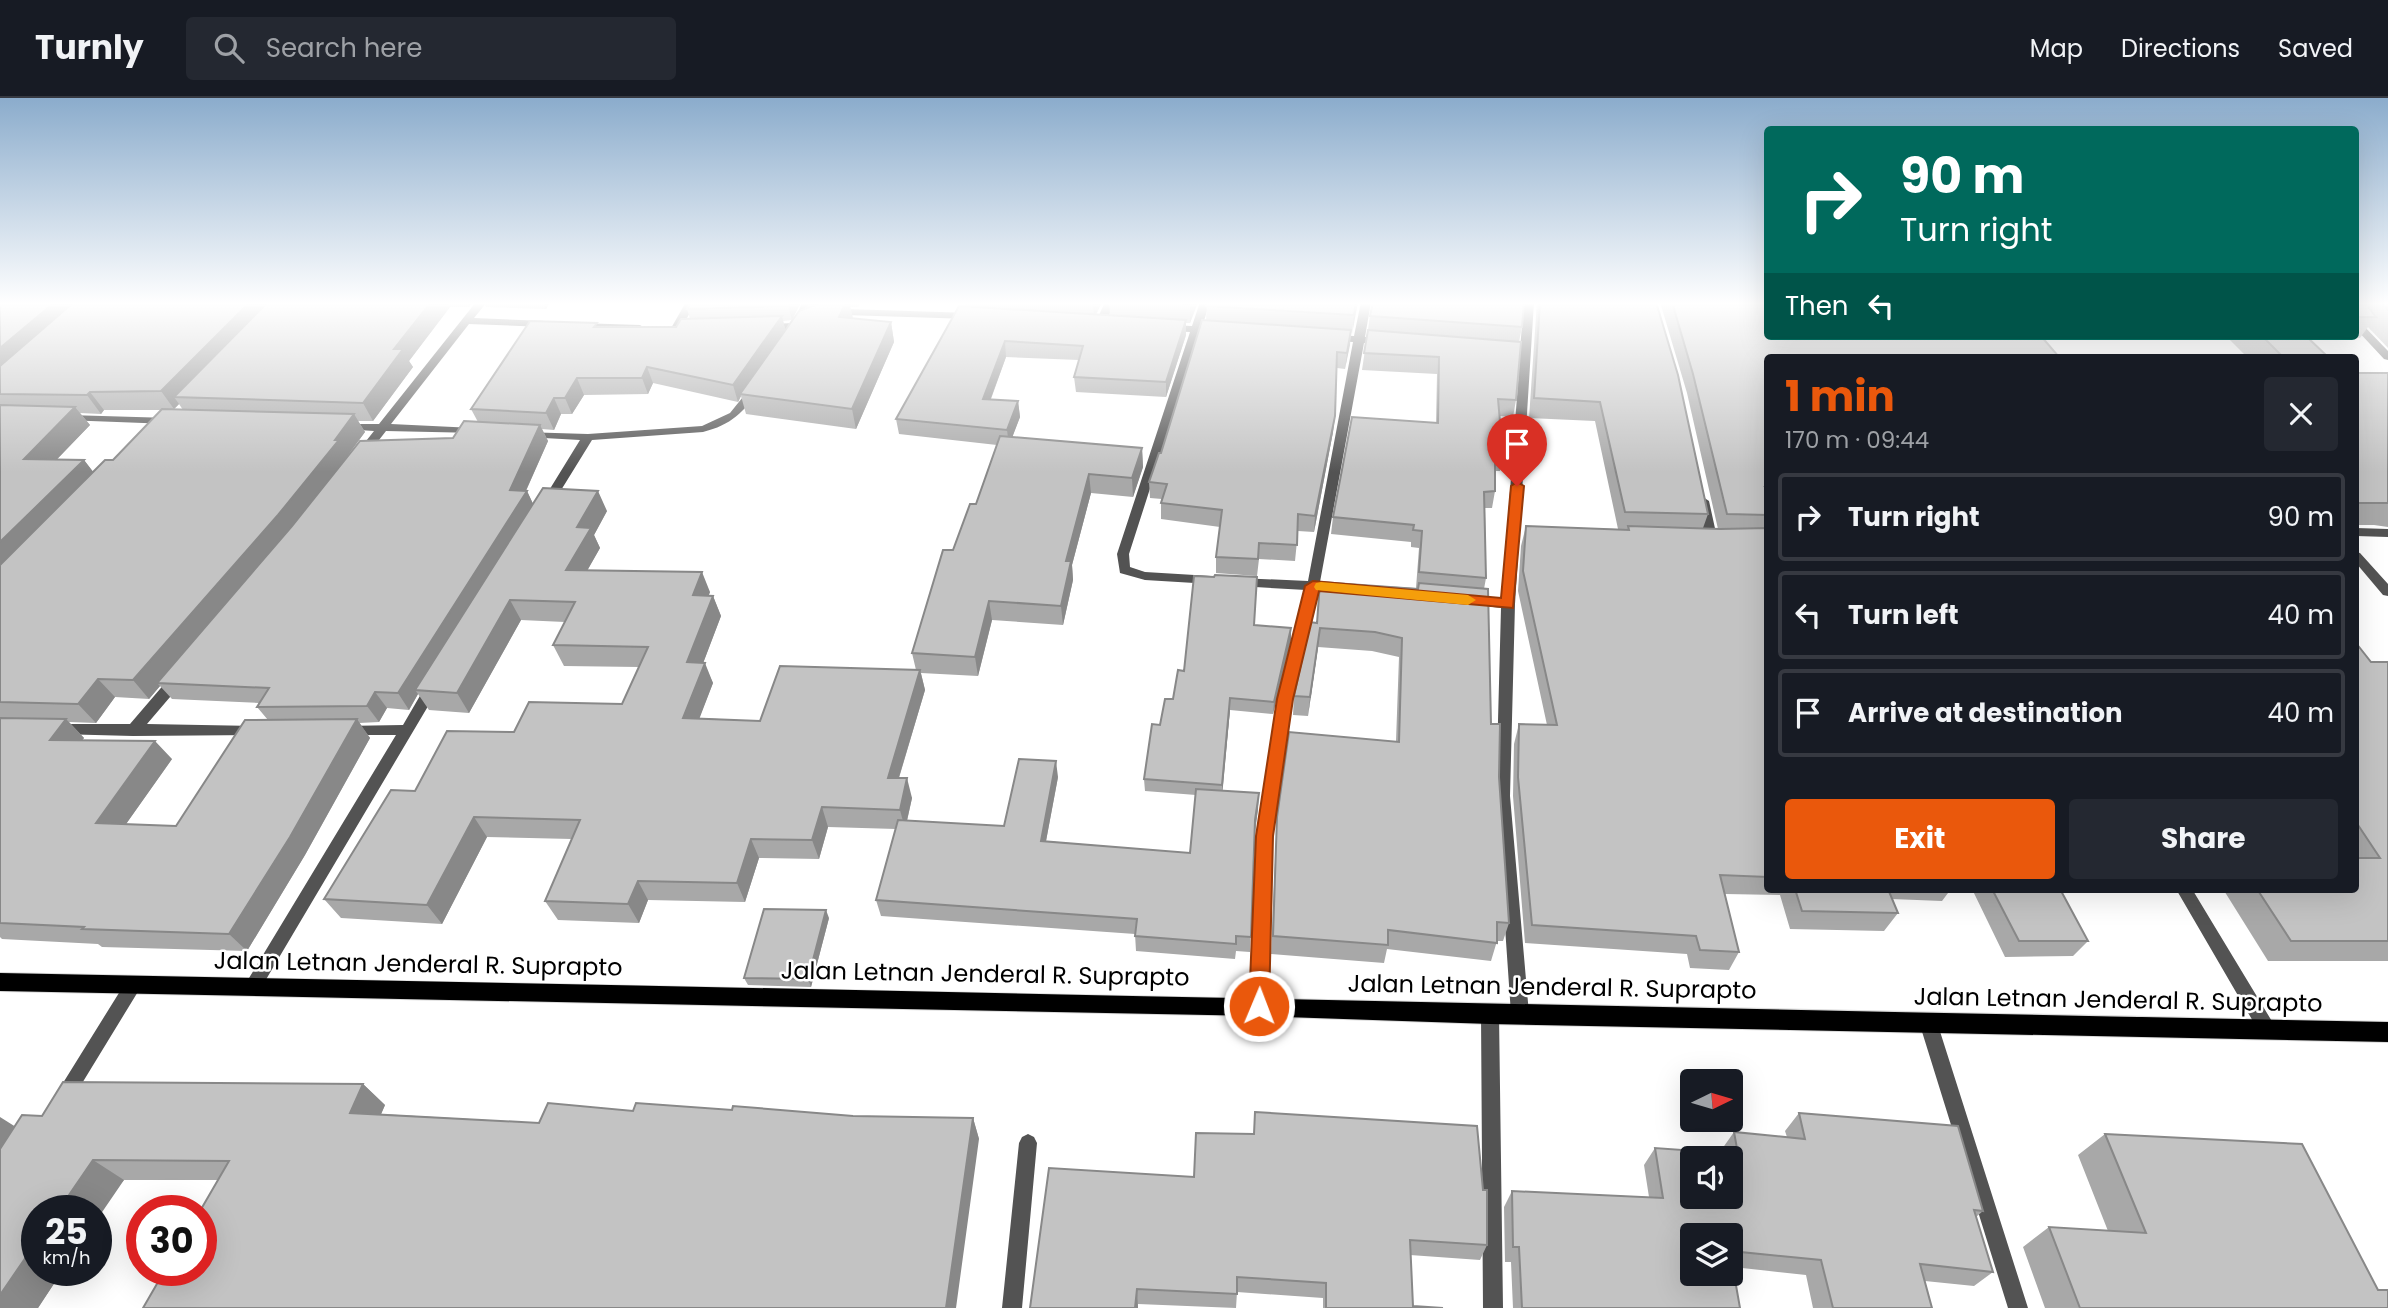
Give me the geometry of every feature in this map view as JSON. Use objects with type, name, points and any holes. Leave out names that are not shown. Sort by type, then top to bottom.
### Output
[{"type":"main road","name":"Jalan Letnan Jenderal R. Suprapto","points":[[0,982],[1259,1006],[1490,1014],[2388,1032]]},
{"type":"street","points":[[352,467],[437,358]]},
{"type":"street","points":[[1187,358],[1123,554],[1122,567],[1145,576],[1320,586]]},
{"type":"street","points":[[1259,1006],[1265,836],[1285,699],[1320,586],[1356,358]]},
{"type":"street","points":[[1520,1014],[1503,796],[1508,604],[1520,537],[1525,358]]},
{"type":"street","points":[[506,433],[588,437],[702,429],[719,425],[739,412],[761,380]]},
{"type":"street","points":[[53,418],[180,417],[162,430]]},
{"type":"street","points":[[331,425],[493,432]]},
{"type":"street","points":[[538,518],[588,437]]},
{"type":"street","points":[[1700,488],[1705,542],[1726,542]]},
{"type":"street","points":[[2359,532],[2388,533]]},
{"type":"street","points":[[2359,559],[2388,592]]},
{"type":"street","points":[[1452,599],[1508,604]]},
{"type":"street","points":[[133,731],[185,670]]},
{"type":"street","points":[[252,988],[442,671]]},
{"type":"street","points":[[38,729],[269,731]]},
{"type":"street","points":[[338,730],[406,730]]},
{"type":"street","points":[[2185,893],[2267,1029]]},
{"type":"street","points":[[55,1113],[133,985]]},
{"type":"street","points":[[1490,1014],[1493,1308]]},
{"type":"street","points":[[1928,1022],[2018,1308]]},
{"type":"street","points":[[1012,1308],[1028,1143]]},
{"type":"building","points":[[9,358],[194,358],[161,391],[90,392],[87,395],[0,394],[0,366]]},
{"type":"building","points":[[212,358],[396,358],[363,403],[174,397]]},
{"type":"building","points":[[505,358],[752,358],[733,385],[647,367],[642,378],[577,378],[565,398],[554,398],[546,413],[471,409]]},
{"type":"building","points":[[765,358],[875,358],[852,409],[740,394]]},
{"type":"building","points":[[930,358],[998,358],[983,399],[1018,401],[1007,430],[896,419]]},
{"type":"building","points":[[1079,358],[1174,358],[1166,382],[1074,377]]},
{"type":"building","points":[[1190,358],[1337,358],[1335,416],[1315,516],[1298,514],[1297,545],[1259,543],[1258,559],[1216,557],[1222,510],[1161,503],[1167,484],[1149,482],[1161,453]]},
{"type":"building","points":[[1439,358],[1520,358],[1516,400],[1498,399],[1503,455],[1495,454],[1495,491],[1484,492],[1486,578],[1419,572],[1422,531],[1413,530],[1414,525],[1333,517],[1352,417],[1438,423]]},
{"type":"building","points":[[1536,358],[1673,358],[1708,514],[1625,512],[1600,402],[1534,398]]},
{"type":"building","points":[[1688,358],[1764,358],[1764,515],[1727,514]]},
{"type":"building","points":[[2359,373],[2388,373],[2388,503],[2359,503]]},
{"type":"building","points":[[0,405],[75,407],[24,459],[84,460],[0,542]]},
{"type":"building","points":[[162,409],[354,414],[335,440],[339,440],[278,515],[133,680],[98,679],[78,704],[0,702],[0,565],[105,460],[113,460]]},
{"type":"building","points":[[464,421],[540,425],[510,490],[527,491],[398,693],[375,692],[367,706],[257,707],[269,688],[157,683],[292,526],[360,441],[453,438]]},
{"type":"building","points":[[1000,436],[1142,448],[1132,478],[1089,474],[1066,561],[1071,561],[1061,606],[989,601],[975,657],[912,653],[943,550],[953,550],[970,504],[976,504]]},
{"type":"building","points":[[543,488],[598,491],[577,527],[591,528],[566,570],[702,572],[693,595],[713,596],[687,662],[705,663],[683,718],[760,721],[780,666],[920,670],[888,778],[907,778],[900,810],[822,807],[812,840],[751,839],[737,883],[638,881],[628,904],[545,901],[580,820],[474,817],[427,905],[324,899],[391,790],[415,791],[447,731],[514,732],[529,702],[622,704],[648,647],[553,645],[575,602],[510,600],[457,693],[415,690]]},
{"type":"building","points":[[1526,526],[1629,530],[1628,526],[1764,528],[1764,877],[1720,875],[1739,952],[1700,950],[1696,936],[1532,925],[1518,777],[1519,724],[1557,725],[1523,571]]},
{"type":"building","points":[[1194,576],[1257,577],[1254,625],[1291,628],[1274,702],[1230,698],[1222,785],[1144,779],[1152,724],[1160,725],[1165,699],[1173,699],[1178,670],[1184,671]]},
{"type":"building","points":[[1320,582],[1418,589],[1419,583],[1488,589],[1491,724],[1500,724],[1499,777],[1509,923],[1497,922],[1497,943],[1388,930],[1388,945],[1273,936],[1277,817],[1289,732],[1399,742],[1402,638],[1375,632],[1320,628],[1310,697],[1294,696],[1310,622],[1317,623]]},
{"type":"building","points":[[2359,647],[2371,662],[2388,662],[2388,941],[2291,941],[2260,893],[2359,893],[2359,858],[2380,858],[2359,826]]},
{"type":"building","points":[[0,718],[66,719],[50,740],[155,741],[96,823],[176,826],[245,720],[357,719],[290,837],[229,934],[0,923]]},
{"type":"building","points":[[1019,759],[1056,761],[1041,841],[1190,853],[1196,789],[1259,793],[1255,820],[1251,937],[1236,936],[1236,944],[1135,936],[1137,919],[876,900],[898,820],[1004,826]]},
{"type":"building","points":[[1796,893],[1890,893],[1898,913],[1802,911]]},
{"type":"building","points":[[1994,893],[2062,893],[2088,941],[2019,941]]},
{"type":"building","points":[[764,909],[826,910],[808,979],[744,978]]},
{"type":"building","points":[[63,1082],[363,1084],[350,1113],[539,1123],[548,1103],[633,1111],[636,1103],[732,1110],[733,1106],[853,1116],[973,1118],[946,1308],[143,1308],[156,1286],[217,1286],[217,1195],[209,1195],[229,1161],[93,1160],[69,1195],[21,1195],[21,1264],[0,1295],[0,1149],[22,1115],[42,1116]]},
{"type":"building","points":[[1255,1112],[1477,1126],[1483,1190],[1487,1190],[1487,1245],[1410,1240],[1413,1306],[1443,1308],[1326,1308],[1326,1283],[1237,1277],[1237,1294],[1137,1289],[1135,1308],[1030,1308],[1049,1168],[1194,1177],[1196,1133],[1254,1134]]},
{"type":"building","points":[[1799,1113],[1958,1126],[1983,1211],[1974,1210],[1993,1272],[1920,1264],[1932,1308],[1833,1308],[1821,1260],[1743,1252],[1743,1223],[1680,1223],[1680,1286],[1736,1286],[1740,1308],[1522,1308],[1519,1247],[1513,1247],[1512,1191],[1663,1198],[1655,1148],[1680,1150],[1680,1209],[1743,1209],[1743,1146],[1737,1146],[1734,1132],[1805,1139]]},
{"type":"building","points":[[2105,1134],[2302,1144],[2378,1290],[2388,1290],[2388,1308],[2080,1308],[2049,1227],[2146,1233]]},
{"type":"slow traffic","points":[[1321,587],[1468,600]]},
{"type":"route","points":[[1259,1006],[1260,912],[1265,836],[1285,699],[1313,586],[1508,604],[1517,486]]}]
